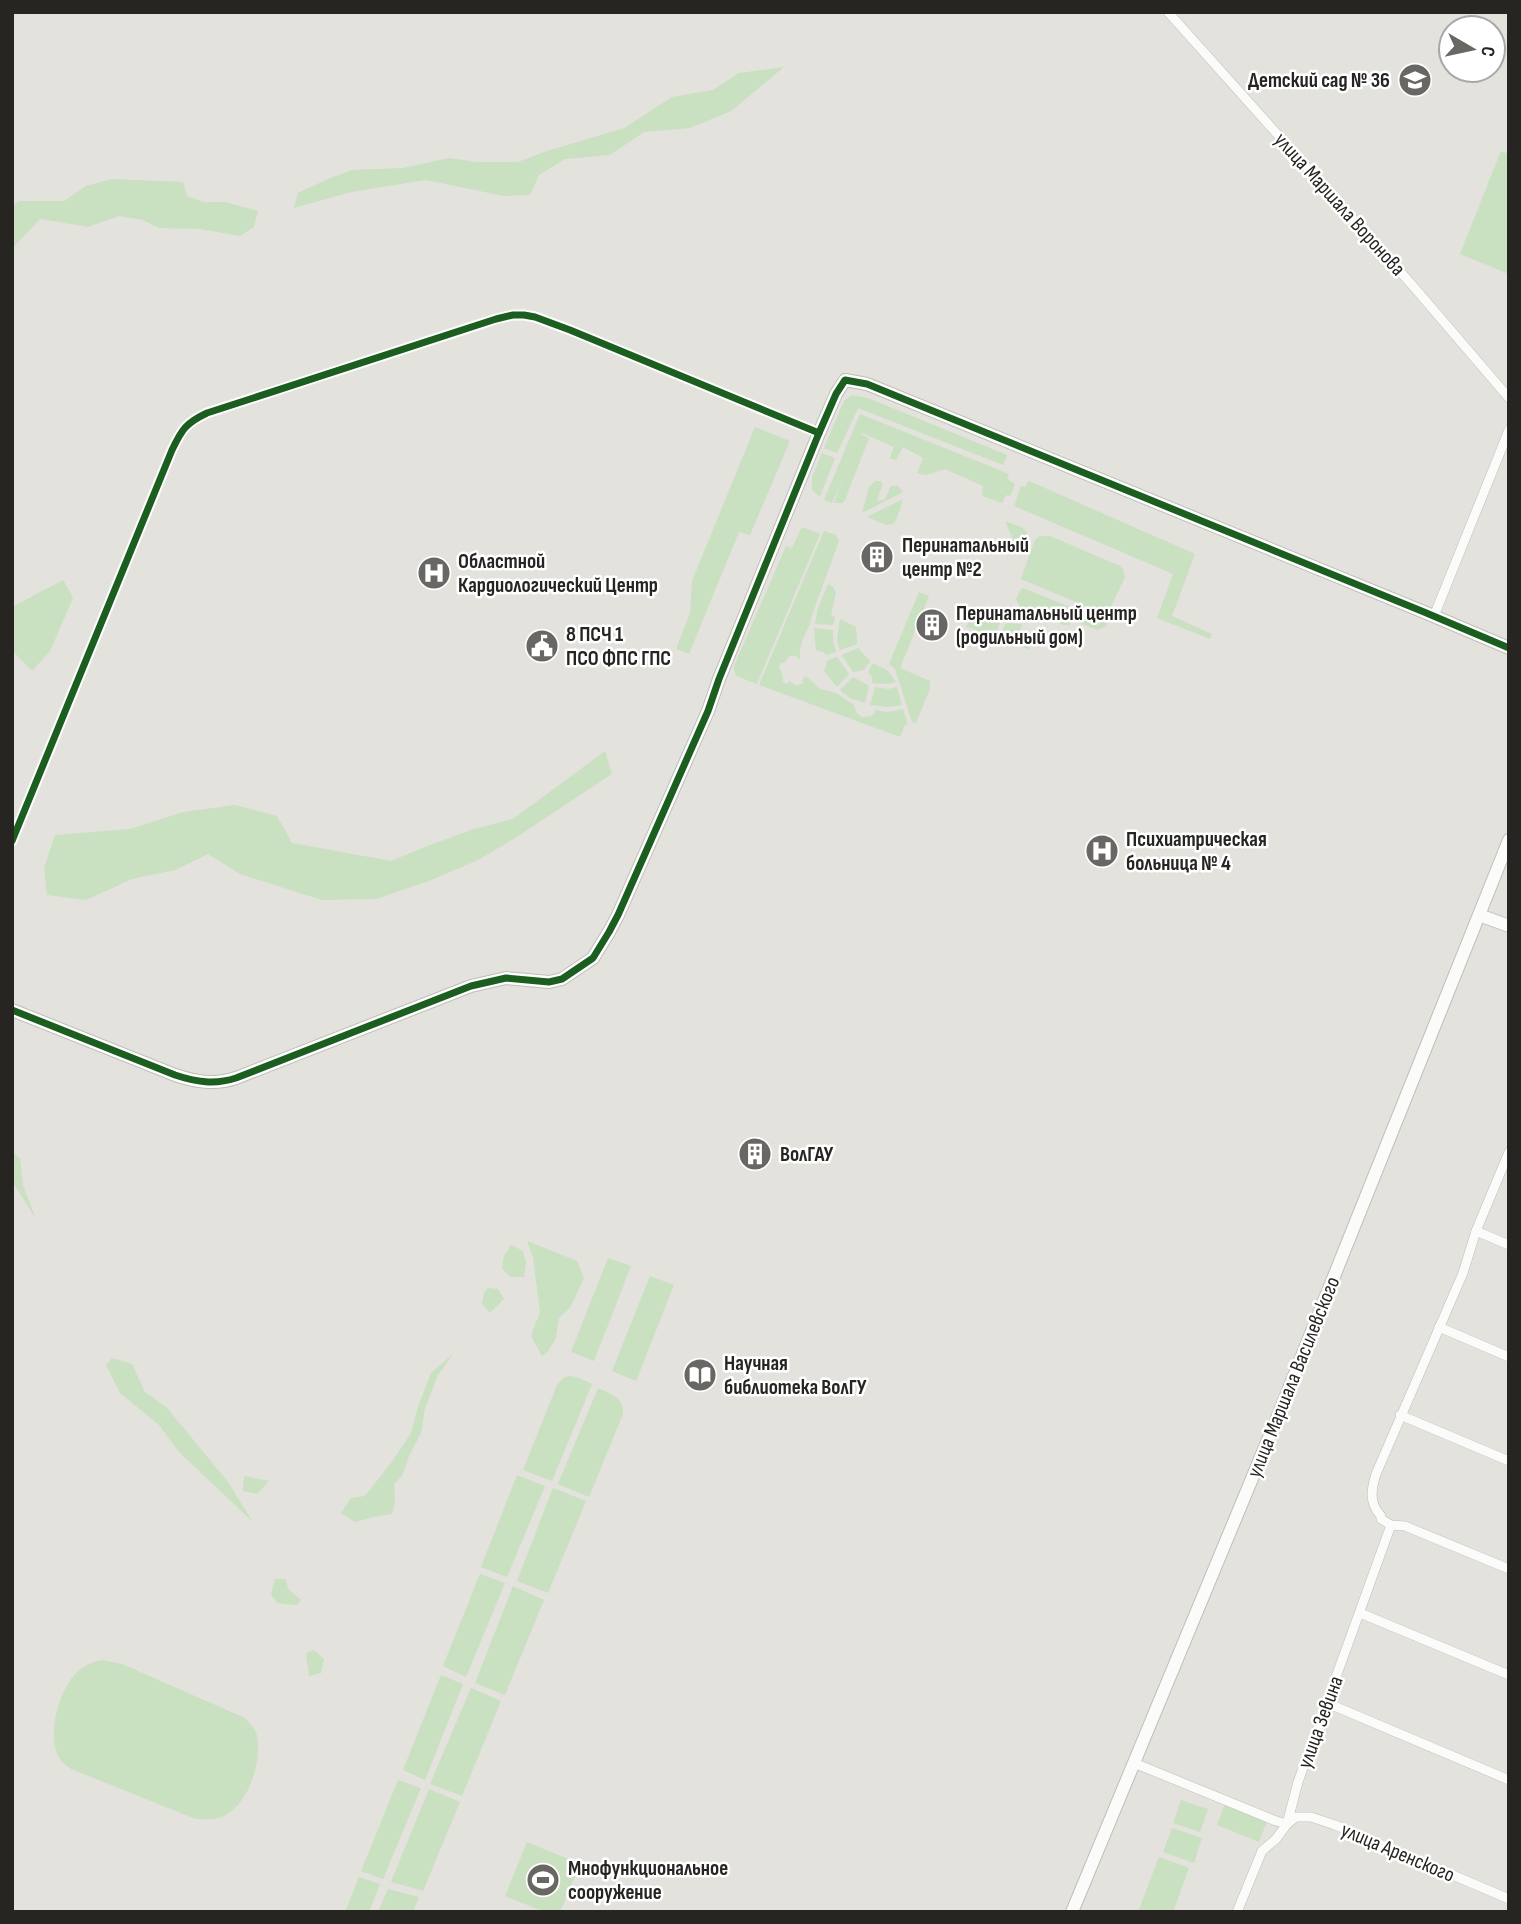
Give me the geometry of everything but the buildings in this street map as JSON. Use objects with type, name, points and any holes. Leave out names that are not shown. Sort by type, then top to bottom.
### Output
[{"type":"street","name":"улица Маршала Воронова","points":[[1168,12],[1413,286],[1509,398]]},
{"type":"street","points":[[12,841],[172,450],[179,434],[191,421],[207,413],[513,314],[570,330],[819,433]]},
{"type":"street","points":[[12,1010],[175,1075],[219,1083],[471,986],[506,978],[556,981],[593,958],[618,915],[708,711],[819,433],[845,380],[867,384],[1509,648]]},
{"type":"street","points":[[1434,616],[1509,430]]},
{"type":"street","name":"улица Маршала Василевского","points":[[1072,1912],[1278,1416],[1509,840]]},
{"type":"street","points":[[1479,915],[1509,926]]},
{"type":"street","points":[[1509,1152],[1476,1231],[1463,1273],[1400,1415],[1373,1484],[1372,1502],[1381,1519],[1391,1525],[1405,1526],[1509,1569]]},
{"type":"street","points":[[1476,1231],[1509,1245]]},
{"type":"street","points":[[1439,1327],[1509,1357]]},
{"type":"street","points":[[1400,1415],[1509,1461]]},
{"type":"street","name":"улица Зевина","points":[[1237,1912],[1262,1851],[1276,1839],[1287,1824],[1298,1782],[1391,1525]]},
{"type":"street","points":[[1360,1613],[1509,1675]]},
{"type":"street","points":[[1327,1703],[1509,1780]]},
{"type":"street","points":[[1133,1763],[1287,1824]]},
{"type":"street","name":"улица Аренского","points":[[1287,1824],[1296,1817],[1311,1817],[1335,1825],[1509,1899]]},
{"type":"green space","points":[[784,67],[731,111],[690,128],[644,132],[610,155],[565,159],[539,175],[530,195],[504,196],[426,180],[351,192],[294,208],[298,193],[352,170],[403,168],[449,158],[476,162],[518,162],[624,128],[672,97],[713,90],[739,73]]},
{"type":"green space","points":[[1501,151],[1509,154],[1509,274],[1460,254]]},
{"type":"green space","points":[[111,179],[183,182],[187,196],[204,202],[225,202],[258,211],[254,227],[240,236],[200,229],[159,228],[143,220],[119,216],[88,227],[40,219],[12,249],[12,205],[20,201],[64,201],[86,186]]},
{"type":"green space","points":[[852,395],[868,398],[1007,455],[1003,465],[858,408],[837,453],[824,448],[844,401]]},
{"type":"green space","points":[[860,414],[1009,474],[1007,479],[1015,484],[1010,496],[1006,495],[1002,503],[982,496],[983,486],[945,469],[926,475],[917,473],[923,458],[903,447],[896,460],[890,458],[894,447],[862,433],[869,438],[845,500],[842,503],[834,503],[843,479],[832,503],[824,500]]},
{"type":"green space","points":[[755,427],[790,441],[750,535],[739,532],[689,654],[676,649],[690,613],[692,581]]},
{"type":"green space","points":[[822,453],[835,458],[820,497],[812,490],[812,477]]},
{"type":"green space","points":[[875,481],[881,481],[882,485],[877,501],[885,499],[891,486],[898,486],[903,492],[862,513],[869,487]]},
{"type":"green space","points":[[1029,481],[1195,554],[1172,616],[1212,634],[1210,639],[1157,618],[1173,574],[1014,506],[1021,486],[1025,487]]},
{"type":"green space","points":[[903,499],[893,524],[886,525],[867,517]]},
{"type":"green space","points":[[1005,521],[1023,528],[1027,533],[1023,547],[1018,551]]},
{"type":"green space","points":[[802,527],[820,534],[757,684],[736,676],[734,666],[786,546],[792,548]]},
{"type":"green space","points":[[824,531],[836,535],[839,541],[802,641],[800,659],[790,656],[784,663],[781,662],[779,669],[782,680],[786,684],[789,681],[797,686],[804,682],[802,680],[806,676],[820,689],[836,693],[854,705],[856,712],[862,717],[872,716],[876,710],[887,712],[903,709],[908,725],[905,725],[900,737],[759,685]]},
{"type":"green space","points":[[1043,536],[1050,536],[1123,569],[1125,577],[1107,615],[1021,579],[1034,542]]},
{"type":"green space","points":[[63,580],[73,598],[50,651],[32,671],[12,650],[14,606]]},
{"type":"green space","points":[[828,584],[836,592],[831,615],[835,617],[833,625],[815,624],[818,608]]},
{"type":"green space","points":[[1023,588],[1107,622],[1106,627],[1097,630],[1073,620],[1069,625],[1063,625],[1020,607],[1016,599]]},
{"type":"green space","points":[[919,592],[929,596],[900,668],[930,681],[930,689],[916,723],[912,722],[895,669],[889,664]]},
{"type":"green space","points":[[840,619],[856,627],[857,644],[840,650],[837,639]]},
{"type":"green space","points":[[972,621],[1000,622],[995,637],[966,627]]},
{"type":"green space","points":[[1005,624],[1022,624],[1019,634],[1021,638],[1029,641],[1030,650],[1000,638]]},
{"type":"green space","points":[[814,628],[833,630],[836,652],[826,655],[816,650]]},
{"type":"green space","points":[[858,648],[870,661],[864,670],[853,672],[842,655]]},
{"type":"green space","points":[[837,657],[849,674],[837,687],[824,671],[828,660]]},
{"type":"green space","points":[[873,663],[887,670],[896,682],[872,683],[868,672]]},
{"type":"green space","points":[[853,677],[869,686],[865,703],[850,698],[840,690]]},
{"type":"green space","points":[[875,687],[897,687],[902,705],[870,705]]},
{"type":"green space","points":[[605,751],[612,774],[515,838],[478,860],[429,881],[376,899],[322,900],[240,874],[208,854],[175,870],[132,879],[86,900],[47,895],[44,868],[55,835],[130,829],[183,812],[235,805],[277,816],[292,843],[391,861],[474,829],[513,819]]},
{"type":"green space","points":[[12,1151],[20,1159],[23,1185],[36,1219],[12,1181]]},
{"type":"green space","points":[[527,1241],[577,1261],[584,1278],[571,1306],[559,1318],[556,1338],[542,1356],[531,1336],[540,1312],[533,1257]]},
{"type":"green space","points":[[511,1245],[523,1251],[526,1262],[524,1277],[510,1277],[502,1268],[504,1256]]},
{"type":"green space","points":[[608,1258],[631,1266],[594,1361],[571,1352]]},
{"type":"green space","points":[[650,1276],[674,1285],[636,1381],[612,1371]]},
{"type":"green space","points":[[488,1288],[498,1289],[504,1299],[490,1313],[482,1304]]},
{"type":"green space","points":[[453,1354],[438,1375],[425,1408],[421,1433],[402,1476],[394,1484],[392,1514],[355,1522],[341,1513],[351,1498],[365,1496],[394,1459],[411,1433],[431,1373]]},
{"type":"green space","points":[[112,1358],[132,1364],[145,1392],[167,1408],[228,1482],[252,1521],[179,1452],[159,1425],[120,1393],[106,1365]]},
{"type":"green space","points":[[569,1376],[592,1384],[552,1481],[523,1470],[557,1385]]},
{"type":"green space","points":[[598,1388],[619,1400],[623,1414],[589,1497],[558,1484]]},
{"type":"green space","points":[[517,1475],[545,1486],[507,1577],[481,1567]]},
{"type":"green space","points":[[244,1476],[269,1481],[257,1494],[243,1491]]},
{"type":"green space","points":[[553,1488],[586,1501],[548,1593],[517,1581]]},
{"type":"green space","points":[[480,1574],[505,1583],[466,1677],[443,1666]]},
{"type":"green space","points":[[275,1579],[285,1579],[289,1590],[301,1600],[297,1605],[277,1603],[271,1594]]},
{"type":"green space","points":[[513,1586],[544,1600],[505,1695],[475,1683]]},
{"type":"green space","points":[[314,1650],[324,1659],[321,1673],[309,1676],[306,1653]]},
{"type":"green space","points":[[102,1660],[122,1664],[245,1718],[256,1733],[258,1757],[247,1791],[234,1809],[218,1818],[193,1818],[71,1769],[62,1762],[57,1753],[54,1732],[61,1698],[78,1671]]},
{"type":"green space","points":[[441,1675],[463,1684],[425,1780],[403,1770]]},
{"type":"green space","points":[[471,1688],[501,1701],[462,1796],[430,1784]]},
{"type":"green space","points":[[398,1780],[421,1788],[383,1879],[361,1871]]},
{"type":"green space","points":[[429,1789],[460,1802],[423,1891],[391,1882]]},
{"type":"green space","points":[[1181,1800],[1208,1809],[1200,1832],[1173,1823]]},
{"type":"green space","points":[[1225,1804],[1267,1821],[1259,1842],[1217,1825]]},
{"type":"green space","points":[[1172,1828],[1202,1838],[1194,1863],[1163,1852]]},
{"type":"green space","name":"Мнофункциональное сооружение","points":[[527,1842],[580,1864],[560,1912],[545,1912],[505,1896]]},
{"type":"green space","points":[[1159,1857],[1189,1868],[1173,1912],[1138,1912]]},
{"type":"green space","points":[[359,1877],[380,1884],[369,1912],[345,1912]]},
{"type":"green space","points":[[388,1889],[419,1897],[413,1912],[378,1912]]},
{"type":"cycle path","points":[[12,841],[172,450],[185,427],[207,413],[496,319],[524,315],[570,330],[819,433]]},
{"type":"cycle path","points":[[12,1010],[175,1075],[213,1082],[236,1078],[471,986],[506,978],[549,982],[562,979],[593,958],[618,915],[708,711],[819,433],[845,380],[867,384],[1509,648]]},
{"type":"place","name":"Детский сад № 36","points":[[1415,80]]},
{"type":"place","name":"Перинатальный центр №2","points":[[877,557]]},
{"type":"place","name":"Областной Кардиологический Центр","points":[[434,573]]},
{"type":"place","name":"Перинатальный центр (родильный дом)","points":[[932,625]]},
{"type":"place","name":"8 ПСЧ 1 ПСО ФПС ГПС","points":[[542,646]]},
{"type":"place","name":"Психиатрическая больница № 4","points":[[1102,851]]},
{"type":"place","name":"ВолГАУ","points":[[755,1154]]},
{"type":"place","name":"Научная библиотека ВолГУ","points":[[700,1375]]},
{"type":"place","name":"Мнофункциональное сооружение","points":[[543,1880]]}]
